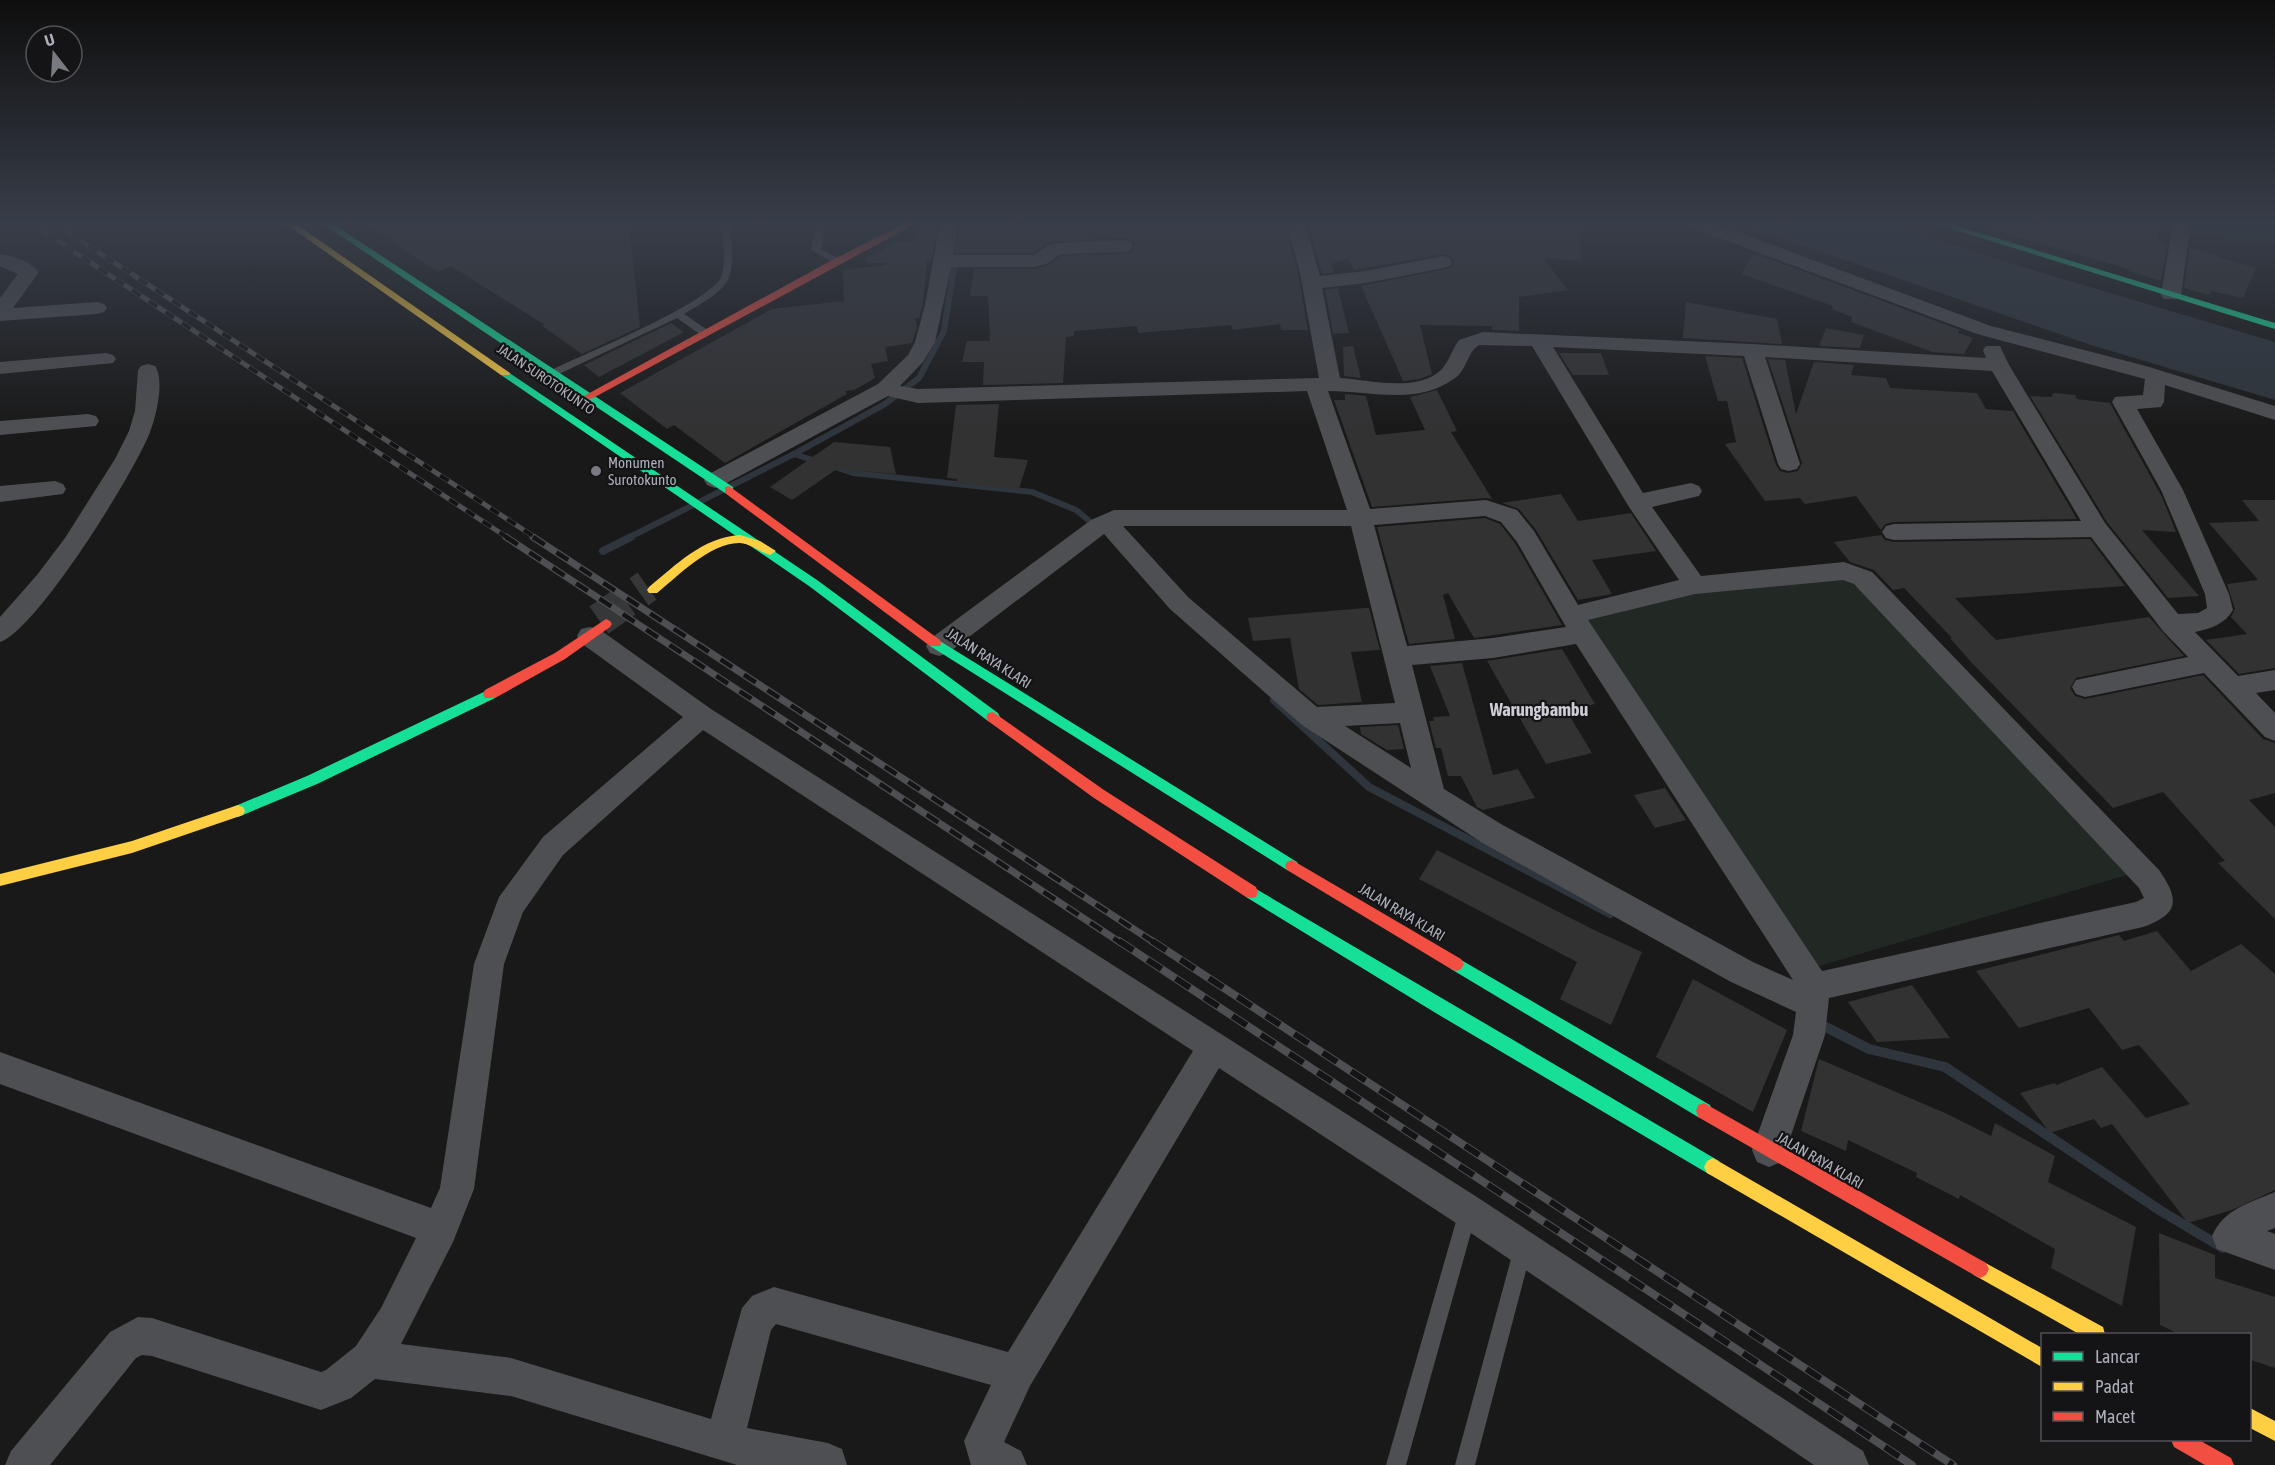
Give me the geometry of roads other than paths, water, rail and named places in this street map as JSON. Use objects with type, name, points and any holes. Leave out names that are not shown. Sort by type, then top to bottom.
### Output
[{"type":"main road","name":"JALAN SUROTOKUNTO","points":[[389,292],[714,517]]},
{"type":"main road","name":"JALAN SUROTOKUNTO","points":[[431,292],[718,482]]},
{"type":"main road","points":[[589,396],[779,292]]},
{"type":"main road","points":[[2163,292],[2275,326]]},
{"type":"main road","name":"JALAN RAYA KLARI","points":[[718,482],[939,646],[1278,864],[1769,1150],[2092,1333]]},
{"type":"main road","points":[[714,517],[720,527],[713,538],[650,588],[719,542],[733,539],[746,540],[770,551]]},
{"type":"main road","points":[[714,517],[770,551],[981,710],[1099,794],[1255,888],[1492,1039],[2041,1357]]},
{"type":"main road","points":[[0,880],[104,856],[210,822],[312,780],[432,723],[595,628]]},
{"type":"main road","points":[[2251,1419],[2275,1431]]},
{"type":"main road","points":[[2183,1441],[2224,1465]]},
{"type":"street","points":[[0,314],[15,292]]},
{"type":"street","points":[[718,482],[889,390],[916,358],[925,342],[943,292]]},
{"type":"street","points":[[1313,292],[1324,384],[1361,518],[1432,796]]},
{"type":"street","points":[[1883,292],[1984,330],[2156,375],[2275,413]]},
{"type":"street","points":[[0,314],[97,308]]},
{"type":"street","points":[[1984,330],[1999,365],[2097,529],[2172,624],[2275,730]]},
{"type":"street","points":[[889,390],[918,396],[1324,384],[1407,389],[1430,386],[1451,372],[1466,344],[1473,340],[1752,350],[1999,365]]},
{"type":"street","points":[[1540,342],[1637,501],[1695,585]]},
{"type":"street","points":[[1752,350],[1790,464]]},
{"type":"street","points":[[0,368],[106,359]]},
{"type":"street","points":[[0,633],[23,609],[84,530],[133,447],[146,411],[148,370]]},
{"type":"street","points":[[2156,375],[2153,402],[2123,402],[2172,490],[2217,594],[2221,610],[2213,618],[2199,622],[2172,624]]},
{"type":"street","points":[[0,428],[88,421]]},
{"type":"street","points":[[0,494],[55,489]]},
{"type":"street","points":[[1637,501],[1691,491]]},
{"type":"street","points":[[939,646],[1100,525],[1114,518],[1361,518],[1486,508],[1509,516],[1526,537],[1813,1010],[1769,1150]]},
{"type":"street","points":[[1100,525],[1179,603],[1311,717],[1491,833],[1731,967],[1813,1010],[2142,914],[2158,905],[2159,894],[2131,860],[1863,578],[1844,571],[1695,585],[1578,625],[1493,648],[1397,657]]},
{"type":"street","points":[[1894,532],[2097,529]]},
{"type":"street","points":[[595,628],[702,716],[1468,1211],[1849,1465]]},
{"type":"street","points":[[2085,687],[2208,663]]},
{"type":"street","points":[[2231,687],[2275,680]]},
{"type":"street","points":[[1311,717],[1411,712]]},
{"type":"street","points":[[25,1465],[123,1345],[138,1336],[152,1337],[321,1391],[338,1385],[369,1359],[394,1321],[440,1229],[457,1189],[489,964],[510,906],[553,846],[702,716]]},
{"type":"street","points":[[1006,1465],[986,1453],[984,1441],[1017,1373],[1214,1047]]},
{"type":"street","points":[[0,1068],[440,1229]]},
{"type":"street","points":[[2275,1210],[2240,1226],[2230,1236],[2275,1252]]},
{"type":"street","points":[[724,1443],[755,1321],[765,1309],[774,1305],[1017,1373]]},
{"type":"street","points":[[369,1359],[511,1377],[724,1443],[828,1462]]},
{"type":"lane","points":[[553,373],[677,314],[712,292]]},
{"type":"lane","points":[[677,314],[705,333]]},
{"type":"lane","points":[[1396,1465],[1468,1211]]},
{"type":"lane","points":[[1465,1465],[1522,1248]]},
{"type":"waterway","points":[[794,454],[885,404],[919,378],[944,331],[950,292]]},
{"type":"waterway","points":[[628,538],[794,454]]},
{"type":"waterway","points":[[794,454],[819,462]]},
{"type":"waterway","points":[[832,466],[853,473],[1032,492],[1076,510],[1098,528]]},
{"type":"waterway","points":[[603,551],[631,537]]},
{"type":"waterway","points":[[1274,700],[1369,787],[1610,914]]},
{"type":"waterway","points":[[1816,1022],[1869,1049],[1945,1067],[2161,1211],[2223,1248]]},
{"type":"tunnel","points":[[599,620],[647,586]]},
{"type":"railway","points":[[136,292],[508,538]]},
{"type":"railway","points":[[160,292],[536,538]]},
{"type":"railway","points":[[506,537],[1121,943]]},
{"type":"railway","points":[[533,537],[1155,943]]},
{"type":"railway","points":[[1119,941],[1912,1465]]},
{"type":"railway","points":[[1152,941],[1953,1465]]},
{"type":"place","name":"Monumen Surotokunto","points":[[596,471]]},
{"type":"district","name":"Warungbambu","points":[[1539,709]]}]
